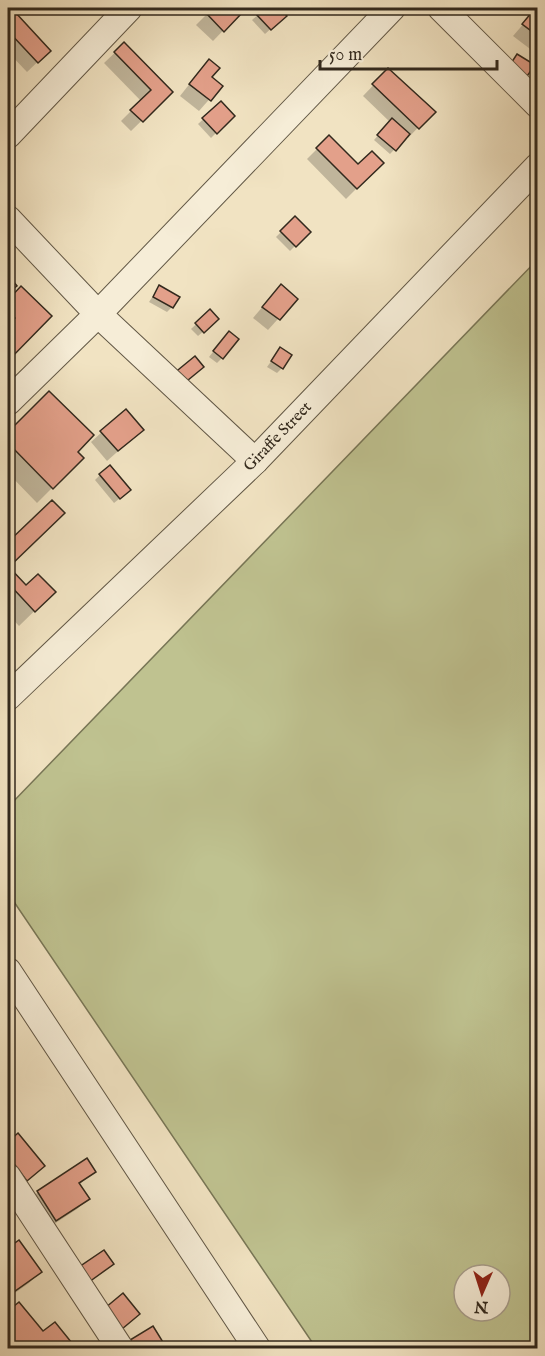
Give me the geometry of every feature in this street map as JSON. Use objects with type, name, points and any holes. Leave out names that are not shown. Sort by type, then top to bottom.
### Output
[{"type":"street","points":[[8,135],[129,8]]},
{"type":"street","points":[[8,402],[98,314],[392,8]]},
{"type":"street","points":[[441,8],[537,105]]},
{"type":"street","name":"Giraffe Street","points":[[8,697],[255,461],[537,166]]},
{"type":"street","points":[[8,219],[98,314],[255,461]]},
{"type":"street","points":[[8,971],[257,1348]]},
{"type":"street","points":[[8,1177],[120,1348]]},
{"type":"green space","points":[[537,260],[537,1348],[316,1348],[8,893],[8,807]]},
{"type":"building","points":[[211,8],[234,8],[241,14],[224,32],[206,13]]},
{"type":"building","points":[[264,8],[280,8],[287,16],[271,30],[256,14]]},
{"type":"building","points":[[15,12],[51,51],[38,63],[8,31],[8,19]]},
{"type":"building","points":[[532,12],[538,16],[538,36],[522,24]]},
{"type":"building","points":[[124,42],[173,92],[143,122],[130,110],[151,90],[114,52]]},
{"type":"building","points":[[517,54],[535,65],[525,79],[508,68]]},
{"type":"building","points":[[209,59],[220,68],[212,77],[223,86],[211,101],[189,84]]},
{"type":"building","points":[[388,68],[436,112],[419,129],[372,84]]},
{"type":"building","points":[[221,101],[235,116],[217,134],[202,118]]},
{"type":"building","points":[[392,118],[410,134],[396,151],[377,135]]},
{"type":"building","points":[[329,135],[358,164],[372,151],[384,163],[357,189],[316,148]]},
{"type":"building","points":[[295,216],[311,232],[296,247],[280,231]]},
{"type":"building","points":[[8,275],[17,286],[8,293]]},
{"type":"building","points":[[281,284],[298,299],[280,320],[262,307]]},
{"type":"building","points":[[159,285],[180,297],[173,308],[153,297]]},
{"type":"building","points":[[21,286],[52,316],[8,361],[8,326],[15,318],[8,311],[8,300]]},
{"type":"building","points":[[210,309],[219,319],[204,333],[195,323]]},
{"type":"building","points":[[229,331],[239,339],[223,359],[213,351]]},
{"type":"building","points":[[280,347],[292,355],[283,369],[271,361]]},
{"type":"building","points":[[195,356],[204,367],[182,385],[173,374]]},
{"type":"building","points":[[49,391],[94,435],[78,452],[84,458],[53,489],[8,443],[8,432]]},
{"type":"building","points":[[126,409],[144,430],[118,451],[100,431]]},
{"type":"building","points":[[110,465],[131,490],[120,499],[99,474]]},
{"type":"building","points":[[52,500],[65,513],[9,567],[26,585],[38,574],[56,592],[35,612],[8,583],[8,542]]},
{"type":"building","points":[[18,1133],[45,1166],[27,1181],[8,1156],[8,1142]]},
{"type":"building","points":[[87,1158],[96,1172],[79,1183],[90,1199],[56,1221],[37,1191]]},
{"type":"building","points":[[19,1240],[42,1272],[8,1296],[8,1248]]},
{"type":"building","points":[[104,1250],[114,1264],[89,1282],[79,1267]]},
{"type":"building","points":[[123,1293],[140,1314],[122,1329],[105,1308]]},
{"type":"building","points":[[19,1302],[43,1331],[55,1322],[76,1348],[18,1348],[8,1335],[8,1311]]},
{"type":"building","points":[[153,1326],[166,1347],[135,1348],[130,1340]]}]
